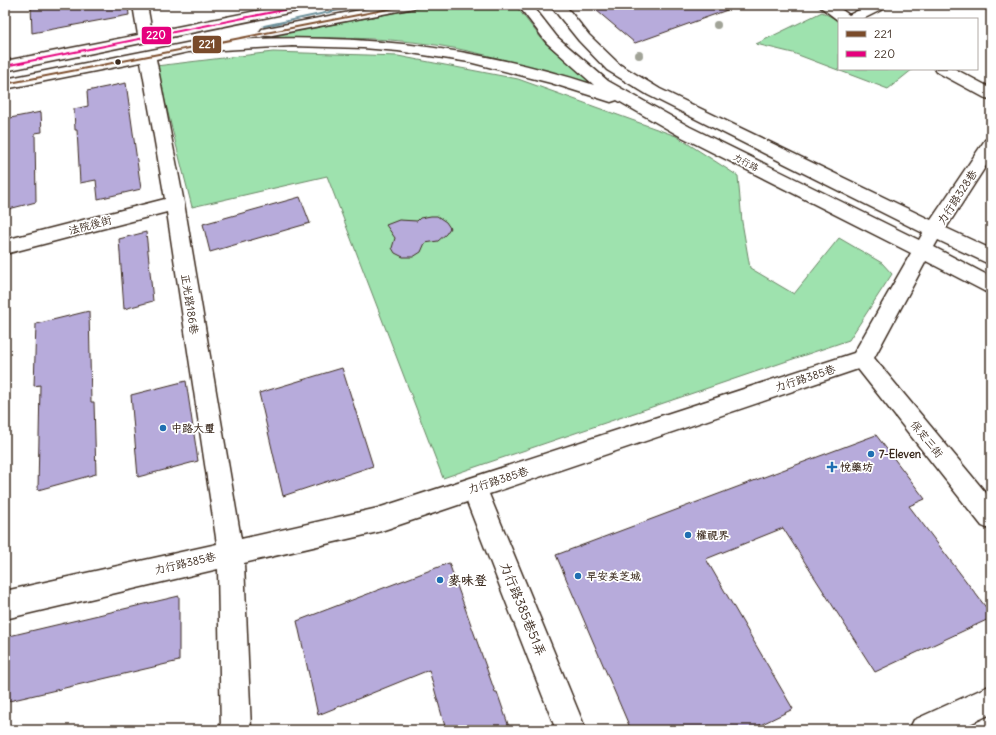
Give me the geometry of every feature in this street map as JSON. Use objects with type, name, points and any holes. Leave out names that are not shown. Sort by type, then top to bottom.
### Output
[{"type":"street","name":"正光路186巷","points":[[140,5],[175,203],[231,553],[236,730]]},
{"type":"street","points":[[5,84],[308,5]]},
{"type":"street","points":[[189,48],[410,5]]},
{"type":"street","name":"力行路","points":[[525,5],[552,40],[602,84],[684,131],[991,286]]},
{"type":"street","points":[[557,5],[584,38],[613,67],[654,92],[991,258]]},
{"type":"street","points":[[825,5],[844,18]]},
{"type":"street","points":[[854,18],[880,5]]},
{"type":"street","points":[[5,66],[147,47],[189,48],[255,43],[361,43],[433,50],[495,62],[595,90],[684,131]]},
{"type":"street","points":[[945,70],[991,94]]},
{"type":"street","name":"力行路328巷","points":[[922,250],[991,144]]},
{"type":"street","name":"法院後街","points":[[5,248],[175,203]]},
{"type":"street","points":[[862,359],[922,250]]},
{"type":"street","name":"力行路385巷","points":[[5,605],[378,520],[862,359]]},
{"type":"street","name":"保定三街","points":[[862,359],[991,518]]},
{"type":"street","name":"力行路385巷51弄","points":[[474,488],[571,730]]},
{"type":"street","points":[[924,730],[991,699]]},
{"type":"green space","points":[[434,5],[515,5],[545,43],[597,87],[517,63],[456,48],[436,45],[390,40],[345,38],[254,40]]},
{"type":"green space","points":[[822,12],[838,20],[838,70],[912,70],[888,89],[793,53],[756,44]]},
{"type":"green space","points":[[273,52],[398,56],[518,79],[676,136],[738,176],[742,222],[750,268],[794,294],[839,238],[882,263],[892,274],[849,340],[443,478],[327,176],[192,207],[156,66]]},
{"type":"building","points":[[31,5],[128,5],[129,15],[32,33]]},
{"type":"building","points":[[590,5],[730,5],[730,9],[635,43]]},
{"type":"building","points":[[126,83],[141,189],[98,199],[96,180],[80,183],[77,130],[75,130],[74,109],[88,106],[87,91]]},
{"type":"building","points":[[41,112],[42,132],[35,133],[36,202],[5,210],[5,119]]},
{"type":"building","points":[[300,197],[310,223],[210,252],[203,224]]},
{"type":"building","points":[[437,216],[446,222],[450,228],[446,234],[438,241],[425,243],[421,252],[413,257],[403,257],[395,253],[392,248],[395,238],[386,225],[399,220],[417,221],[420,218]]},
{"type":"building","points":[[146,232],[153,301],[124,309],[119,239]]},
{"type":"building","points":[[89,311],[91,402],[94,402],[96,474],[38,490],[40,385],[34,386],[36,324]]},
{"type":"building","points":[[342,368],[373,466],[283,496],[259,393]]},
{"type":"building","name":"中路大璽","points":[[186,381],[198,461],[138,477],[131,395]]},
{"type":"building","points":[[876,435],[925,499],[909,506],[991,614],[991,618],[875,672],[783,528],[706,559],[793,709],[750,730],[631,730],[556,555]]},
{"type":"building","points":[[449,563],[510,730],[446,730],[429,670],[318,715],[297,621]]},
{"type":"building","points":[[179,596],[179,661],[5,702],[5,637]]},
{"type":"waterway","points":[[264,26],[365,5]]},
{"type":"transit line","name":"220","points":[[5,66],[308,5]]},
{"type":"transit line","name":"221","points":[[5,84],[409,5]]},
{"type":"place","name":"中路大璽","points":[[163,428]]},
{"type":"place","name":"7-Eleven","points":[[871,454]]},
{"type":"place","name":"悅藥坊","points":[[832,467]]},
{"type":"place","name":"權視界","points":[[688,535]]},
{"type":"place","name":"早安美芝城","points":[[578,576]]},
{"type":"place","name":"麥味登","points":[[440,580]]}]
